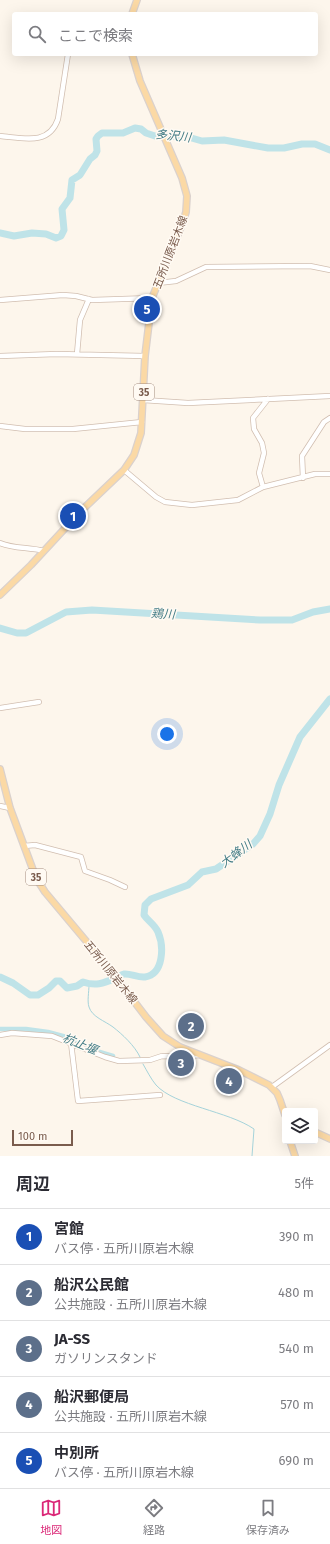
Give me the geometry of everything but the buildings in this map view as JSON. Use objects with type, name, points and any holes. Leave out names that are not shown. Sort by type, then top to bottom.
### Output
[{"type":"main road","points":[[133,12],[137,0]]},
{"type":"main road","name":"五所川原岩木線","points":[[0,595],[44,551],[75,517],[124,470],[134,455],[141,433],[145,356],[152,298],[183,222],[187,205],[186,190],[182,178],[140,81],[133,56]]},
{"type":"main road","name":"五所川原岩木線","points":[[0,769],[10,808],[36,878],[45,892],[163,1036],[180,1048],[239,1070],[272,1087]]},
{"type":"main road","points":[[272,1087],[280,1100],[282,1108]]},
{"type":"main road","points":[[318,1133],[330,1139]]},
{"type":"main road","points":[[291,1144],[295,1156]]},
{"type":"street","points":[[0,136],[33,139],[40,138],[50,132],[58,119],[68,56]]},
{"type":"street","points":[[158,283],[176,281],[206,267],[310,266],[330,270]]},
{"type":"street","points":[[0,300],[63,295],[89,299],[152,298]]},
{"type":"street","points":[[77,354],[80,320],[89,299]]},
{"type":"street","points":[[0,356],[77,354],[145,356]]},
{"type":"street","points":[[143,400],[188,404],[330,396]]},
{"type":"street","points":[[263,487],[259,473],[264,453],[262,443],[254,428],[253,418],[268,399]]},
{"type":"street","points":[[303,478],[302,456],[324,422],[330,418]]},
{"type":"street","points":[[0,426],[25,429],[73,429],[142,422]]},
{"type":"street","points":[[124,470],[156,497],[165,502],[192,505],[238,500],[263,487],[315,474],[330,474]]},
{"type":"street","points":[[0,544],[9,547],[44,551]]},
{"type":"street","points":[[0,708],[40,702]]},
{"type":"street","points":[[0,806],[10,808]]},
{"type":"street","points":[[24,846],[35,845],[81,857],[85,871],[125,887]]},
{"type":"street","points":[[0,1035],[12,1033],[52,1036],[119,1061],[150,1060],[162,1056],[187,1057],[198,1055]]},
{"type":"street","points":[[71,1043],[78,1102],[160,1095]]},
{"type":"street","points":[[272,1087],[330,1045]]},
{"type":"waterway","name":"多沢川","points":[[0,233],[14,236],[32,233],[46,234],[56,238],[61,236],[64,230],[62,209],[70,198],[72,180],[80,175],[90,159],[95,155],[97,151],[96,139],[102,133],[123,133],[135,128],[141,129],[146,133],[155,136],[188,137],[202,141],[224,140],[268,148],[284,148],[302,144],[315,144],[330,150]]},
{"type":"waterway","name":"鶏川","points":[[0,628],[17,633],[26,633],[66,612],[92,610],[260,620],[292,620],[313,612],[330,609]]},
{"type":"waterway","name":"大蜂川","points":[[0,977],[13,983],[30,995],[38,995],[49,988],[56,981],[60,981],[67,988],[77,986],[83,982],[91,984],[103,983],[124,974],[145,977],[156,971],[162,952],[160,938],[157,930],[144,915],[145,905],[151,899],[188,885],[202,872],[216,869],[253,844],[260,836],[270,814],[279,785],[300,737],[330,699]]},
{"type":"waterway","points":[[89,985],[88,1002],[93,1014],[113,1027],[124,1037],[132,1045],[140,1057]]},
{"type":"waterway","name":"杭止堰","points":[[0,1029],[26,1029],[48,1032],[74,1039],[93,1050],[113,1056]]},
{"type":"waterway","points":[[143,1064],[154,1083],[165,1092],[176,1098],[230,1117],[254,1129],[252,1156]]},
{"type":"place","name":"中別所","points":[[147,309]]},
{"type":"place","name":"宮館","points":[[73,516]]},
{"type":"place","name":"船沢公民館","points":[[191,1026]]},
{"type":"place","name":"JA-SS","points":[[181,1063]]},
{"type":"place","name":"船沢郵便局","points":[[229,1081]]}]
